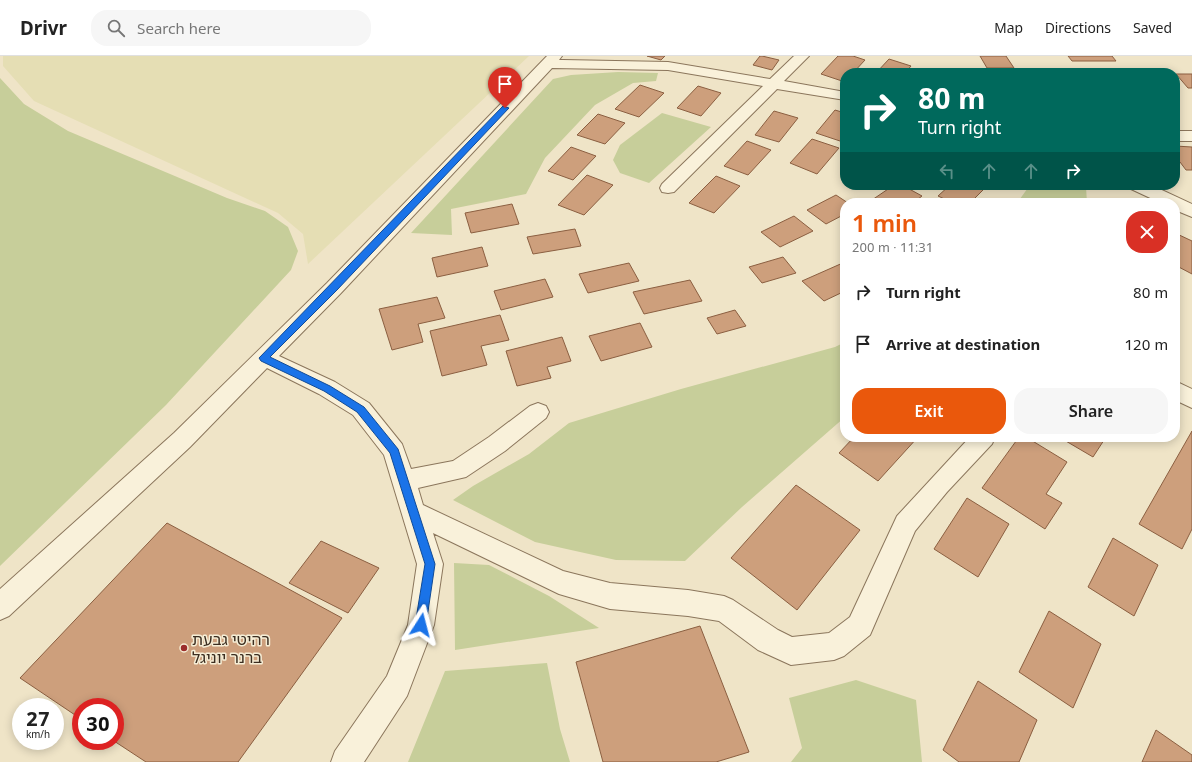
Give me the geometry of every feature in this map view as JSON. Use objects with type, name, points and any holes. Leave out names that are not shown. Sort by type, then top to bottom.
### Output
[{"type":"street","points":[[668,188],[802,56]]},
{"type":"street","points":[[0,607],[182,440],[334,288],[552,59],[576,65],[641,64],[668,66],[840,95]]},
{"type":"street","points":[[1180,136],[1192,136]]},
{"type":"street","points":[[1148,190],[1164,198]]},
{"type":"street","points":[[1180,205],[1192,211]]},
{"type":"street","points":[[264,358],[327,388],[361,409],[394,451],[430,564],[421,625],[397,686],[346,762]]},
{"type":"street","points":[[1180,393],[1192,399]]},
{"type":"street","points":[[404,481],[458,470],[497,444],[538,412]]},
{"type":"street","points":[[414,512],[559,582],[610,596],[688,603],[724,609],[768,640],[791,651],[834,646],[860,626],[906,524],[939,485],[979,442]]},
{"type":"shaded area","points":[[3,56],[529,56],[308,264],[303,234],[278,213],[34,101],[3,66]]},
{"type":"green space","points":[[618,72],[658,73],[656,81],[633,83],[595,105],[545,158],[526,194],[451,209],[452,235],[411,233],[553,79],[571,75]]},
{"type":"green space","points":[[0,78],[24,104],[68,131],[227,198],[265,211],[288,227],[298,251],[291,270],[166,405],[0,566]]},
{"type":"green space","points":[[662,113],[711,127],[649,183],[620,173],[613,160],[620,145]]},
{"type":"green space","points":[[1026,190],[1086,190],[1087,198],[1021,198]]},
{"type":"green space","points":[[840,344],[840,421],[742,507],[685,561],[616,560],[535,542],[453,500],[473,486],[529,454],[569,423],[681,389]]},
{"type":"green space","points":[[454,563],[489,565],[549,596],[599,628],[455,650]]},
{"type":"green space","points":[[547,663],[560,729],[570,762],[408,762],[445,671]]},
{"type":"green space","points":[[856,680],[916,700],[922,762],[791,762],[802,748],[789,698]]},
{"type":"building","points":[[647,56],[665,56],[661,60]]},
{"type":"building","points":[[760,56],[779,60],[772,70],[753,65]]},
{"type":"building","points":[[838,56],[853,56],[865,60],[858,68],[840,68],[840,80],[821,74]]},
{"type":"building","points":[[980,56],[1006,56],[1014,68],[987,68]]},
{"type":"building","points":[[1068,56],[1112,56],[1116,61],[1072,61]]},
{"type":"building","points":[[889,59],[911,66],[909,68],[881,68]]},
{"type":"building","points":[[1180,74],[1192,74],[1192,88],[1188,88],[1180,79]]},
{"type":"building","points":[[640,85],[664,93],[639,117],[615,109]]},
{"type":"building","points":[[698,86],[721,93],[701,116],[677,108]]},
{"type":"building","points":[[835,110],[840,112],[840,141],[816,133]]},
{"type":"building","points":[[774,111],[798,118],[779,142],[755,135]]},
{"type":"building","points":[[598,114],[625,123],[605,144],[577,135]]},
{"type":"building","points":[[812,139],[839,148],[817,174],[790,163]]},
{"type":"building","points":[[747,141],[771,150],[748,175],[724,166]]},
{"type":"building","points":[[1180,146],[1192,147],[1192,170],[1186,170],[1180,162]]},
{"type":"building","points":[[571,147],[596,156],[573,180],[548,171]]},
{"type":"building","points":[[587,175],[613,185],[584,215],[558,205]]},
{"type":"building","points":[[716,176],[740,186],[714,213],[689,203]]},
{"type":"building","points":[[887,190],[911,190],[922,196],[919,198],[875,198]]},
{"type":"building","points":[[945,190],[983,190],[975,198],[942,198],[938,196]]},
{"type":"building","points":[[836,195],[840,198],[840,217],[826,224],[807,210]]},
{"type":"building","points":[[512,204],[519,224],[471,233],[465,213]]},
{"type":"building","points":[[794,216],[813,231],[780,247],[761,232]]},
{"type":"building","points":[[575,229],[581,246],[533,254],[527,237]]},
{"type":"building","points":[[1180,235],[1192,241],[1192,274],[1180,268]]},
{"type":"building","points":[[482,247],[488,266],[437,277],[432,258]]},
{"type":"building","points":[[783,257],[796,273],[762,283],[749,267]]},
{"type":"building","points":[[629,263],[639,281],[588,293],[579,274]]},
{"type":"building","points":[[840,264],[840,293],[824,301],[802,281]]},
{"type":"building","points":[[545,279],[553,297],[501,310],[494,291]]},
{"type":"building","points":[[690,280],[702,301],[644,314],[633,292]]},
{"type":"building","points":[[437,297],[445,318],[418,324],[423,342],[392,350],[379,309]]},
{"type":"building","points":[[735,310],[746,326],[717,334],[707,318]]},
{"type":"building","points":[[500,315],[509,340],[481,346],[487,365],[442,376],[430,331]]},
{"type":"building","points":[[640,323],[652,347],[601,361],[589,336]]},
{"type":"building","points":[[562,337],[571,361],[547,367],[551,378],[517,386],[506,351]]},
{"type":"building","points":[[1192,431],[1192,529],[1182,549],[1139,524]]},
{"type":"building","points":[[849,442],[913,442],[878,481],[839,453]]},
{"type":"building","points":[[1015,442],[1034,442],[1067,462],[1046,494],[1062,503],[1045,529],[982,488]]},
{"type":"building","points":[[1068,442],[1103,442],[1093,457]]},
{"type":"building","points":[[796,485],[860,530],[797,610],[731,558]]},
{"type":"building","points":[[967,498],[1009,524],[978,577],[934,549]]},
{"type":"building","name":"רהיטי גבעת ברנר יוניגל","points":[[167,523],[342,618],[238,762],[146,762],[124,748],[124,698],[72,698],[72,713],[64,708],[64,698],[50,698],[20,678]]},
{"type":"building","points":[[1113,538],[1158,565],[1134,616],[1088,587]]},
{"type":"building","points":[[321,541],[379,568],[348,613],[289,583]]},
{"type":"building","points":[[1049,611],[1101,644],[1073,708],[1019,672]]},
{"type":"building","points":[[700,626],[749,752],[716,762],[603,762],[576,662]]},
{"type":"building","points":[[978,681],[1037,720],[1019,762],[959,762],[943,750]]},
{"type":"building","points":[[1156,730],[1192,755],[1192,762],[1142,762]]},
{"type":"place","name":"רהיטי גבעת ברנר יוניגל","points":[[184,648]]},
{"type":"route","points":[[421,625],[430,564],[394,451],[361,409],[327,388],[264,358],[334,288],[505,108]]}]
